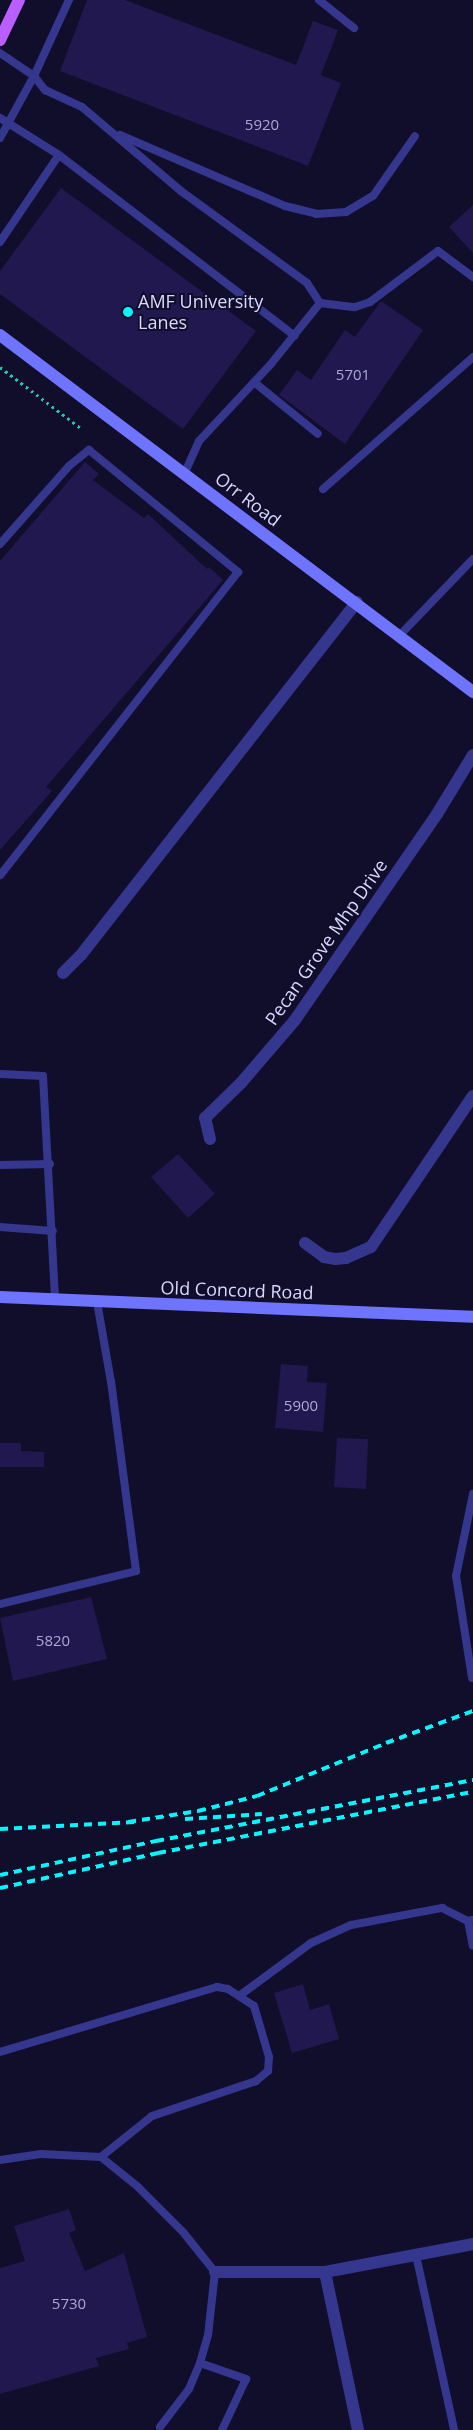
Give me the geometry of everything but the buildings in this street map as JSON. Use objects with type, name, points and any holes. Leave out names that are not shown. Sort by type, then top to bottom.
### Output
[{"type":"main road","points":[[0,40],[19,0]]},
{"type":"street","name":"Orr Road","points":[[0,335],[357,602],[473,692]]},
{"type":"street","points":[[63,973],[81,955],[357,602]]},
{"type":"street","name":"Pecan Grove Mhp Drive","points":[[210,1139],[205,1118],[241,1083],[295,1020],[437,814],[473,755]]},
{"type":"street","points":[[305,1243],[324,1257],[335,1259],[346,1258],[371,1247],[473,1096]]},
{"type":"street","name":"Old Concord Road","points":[[0,1297],[473,1317]]},
{"type":"street","points":[[215,2272],[325,2272],[473,2244]]},
{"type":"street","points":[[325,2272],[358,2430]]},
{"type":"lane","points":[[0,138],[10,123],[34,76],[69,0]]},
{"type":"lane","points":[[319,0],[354,28]]},
{"type":"lane","points":[[0,53],[34,76],[45,90],[82,107],[181,191],[307,283],[320,303]]},
{"type":"lane","points":[[0,118],[59,155],[295,336]]},
{"type":"lane","points":[[111,131],[285,206],[316,214],[346,212],[373,196],[415,136]]},
{"type":"lane","points":[[0,242],[59,155]]},
{"type":"lane","points":[[320,303],[355,307],[370,302],[438,251],[473,277]]},
{"type":"lane","points":[[184,474],[199,441],[295,336],[320,303]]},
{"type":"lane","points":[[322,489],[473,358]]},
{"type":"lane","points":[[254,382],[318,434]]},
{"type":"lane","points":[[0,544],[69,466],[89,450],[238,572],[0,875]]},
{"type":"lane","points":[[400,635],[473,559]]},
{"type":"lane","points":[[0,1074],[43,1076],[50,1164],[55,1300]]},
{"type":"lane","points":[[0,1165],[50,1164]]},
{"type":"lane","points":[[0,1227],[53,1231]]},
{"type":"lane","points":[[0,1604],[136,1571],[112,1382],[97,1302]]},
{"type":"lane","points":[[472,1678],[456,1576],[473,1494]]},
{"type":"lane","points":[[239,1996],[311,1943],[351,1925],[442,1908],[470,1920],[473,1946]]},
{"type":"lane","points":[[0,2052],[217,1986],[239,1996],[254,2006],[269,2057],[268,2070],[256,2081],[152,2116],[101,2158]]},
{"type":"lane","points":[[0,2160],[41,2154],[101,2158],[164,2213],[215,2272],[208,2335],[200,2363],[174,2413],[160,2429]]},
{"type":"lane","points":[[416,2255],[454,2430]]},
{"type":"lane","points":[[200,2363],[246,2379],[222,2430]]},
{"type":"path","points":[[0,367],[82,429]]},
{"type":"railway","points":[[128,1822],[198,1811],[257,1796],[386,1743],[473,1711]]},
{"type":"railway","points":[[0,1875],[156,1841],[473,1780]]},
{"type":"railway","points":[[0,1888],[158,1853],[473,1792]]},
{"type":"railway","points":[[185,1819],[262,1814]]},
{"type":"railway","points":[[0,1829],[135,1822]]},
{"type":"place","name":"AMF University Lanes","points":[[128,312]]}]
